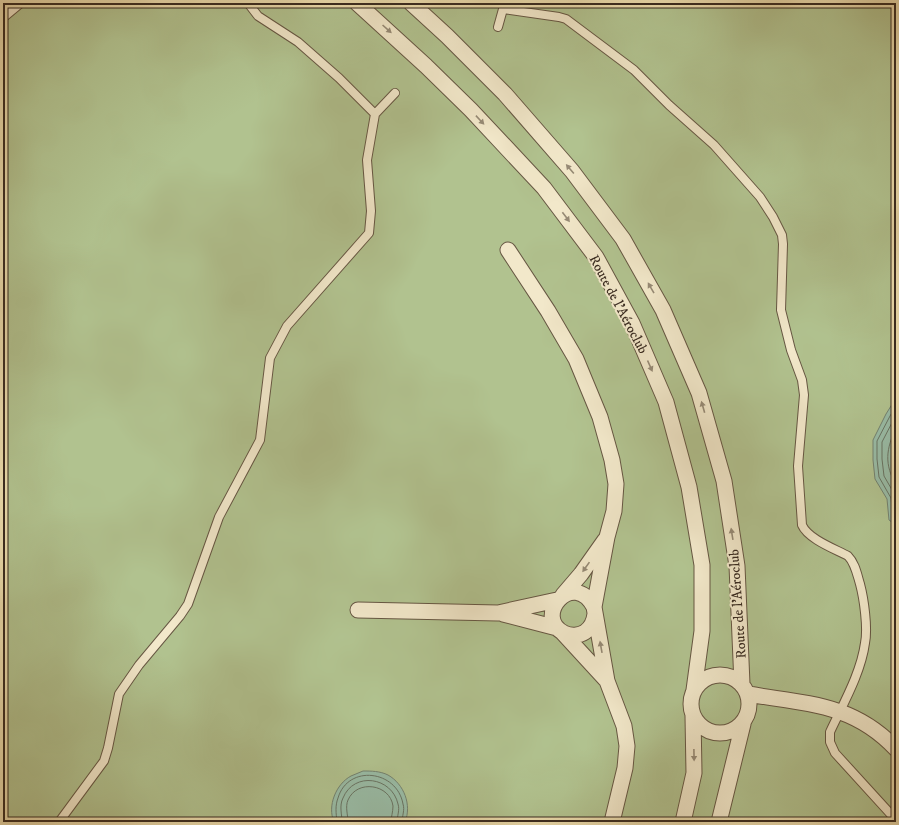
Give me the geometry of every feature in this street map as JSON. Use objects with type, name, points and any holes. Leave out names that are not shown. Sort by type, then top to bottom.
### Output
[{"type":"street","name":"Route de l’Aéroclub","points":[[357,3],[466,105],[544,188],[596,257],[632,323],[666,402],[689,487],[700,549],[702,565],[702,631],[694,690]]},
{"type":"street","name":"Route de l’Aéroclub","points":[[411,3],[447,36],[504,94],[572,171],[623,239],[664,310],[699,393],[724,481],[737,566],[745,689]]},
{"type":"street","points":[[358,610],[498,613],[560,630],[570,635],[584,633],[594,622],[607,537],[614,510],[616,484],[612,460],[600,417],[576,360],[548,311],[508,250]]},
{"type":"street","points":[[607,537],[581,574],[560,597],[554,606],[552,613],[553,621],[560,630],[607,681]]},
{"type":"street","points":[[498,613],[560,597],[570,592],[585,595],[591,600],[595,611],[607,681],[624,726],[627,746],[625,768],[612,822]]},
{"type":"street","points":[[682,822],[694,773],[693,716],[691,703],[694,690],[708,677],[717,674],[735,678],[745,689],[750,703],[719,822]]},
{"type":"street","points":[[745,689],[786,701],[829,708],[854,717],[870,726],[896,749]]},
{"type":"street","points":[[693,716],[698,724],[706,730],[716,733],[726,733],[735,730],[746,718],[786,701]]},
{"type":"lane","points":[[3,18],[21,3]]},
{"type":"lane","points":[[248,3],[258,16],[298,42],[339,78],[375,114]]},
{"type":"lane","points":[[498,27],[506,6],[566,20],[634,70],[669,105],[714,145],[760,197],[773,217],[782,235],[783,244],[781,310],[790,350],[802,380],[804,395],[798,466],[802,525],[807,532],[848,556],[852,560],[862,592],[864,610],[866,642],[857,671],[830,732],[830,742],[832,749],[896,820]]},
{"type":"lane","points":[[59,822],[104,761],[119,694],[130,677],[180,616],[188,604],[218,517],[260,440],[270,358],[288,326],[369,233],[371,211],[367,160],[375,114],[395,93]]},
{"type":"shaded area","points":[[3,3],[896,3],[896,822],[3,822]]},
{"type":"water","points":[[896,398],[896,525],[889,520],[887,499],[875,479],[873,440]]},
{"type":"water","points":[[363,771],[385,774],[394,779],[402,789],[407,802],[408,809],[405,822],[334,822],[332,816],[332,803],[337,790],[341,784],[351,776]]}]
